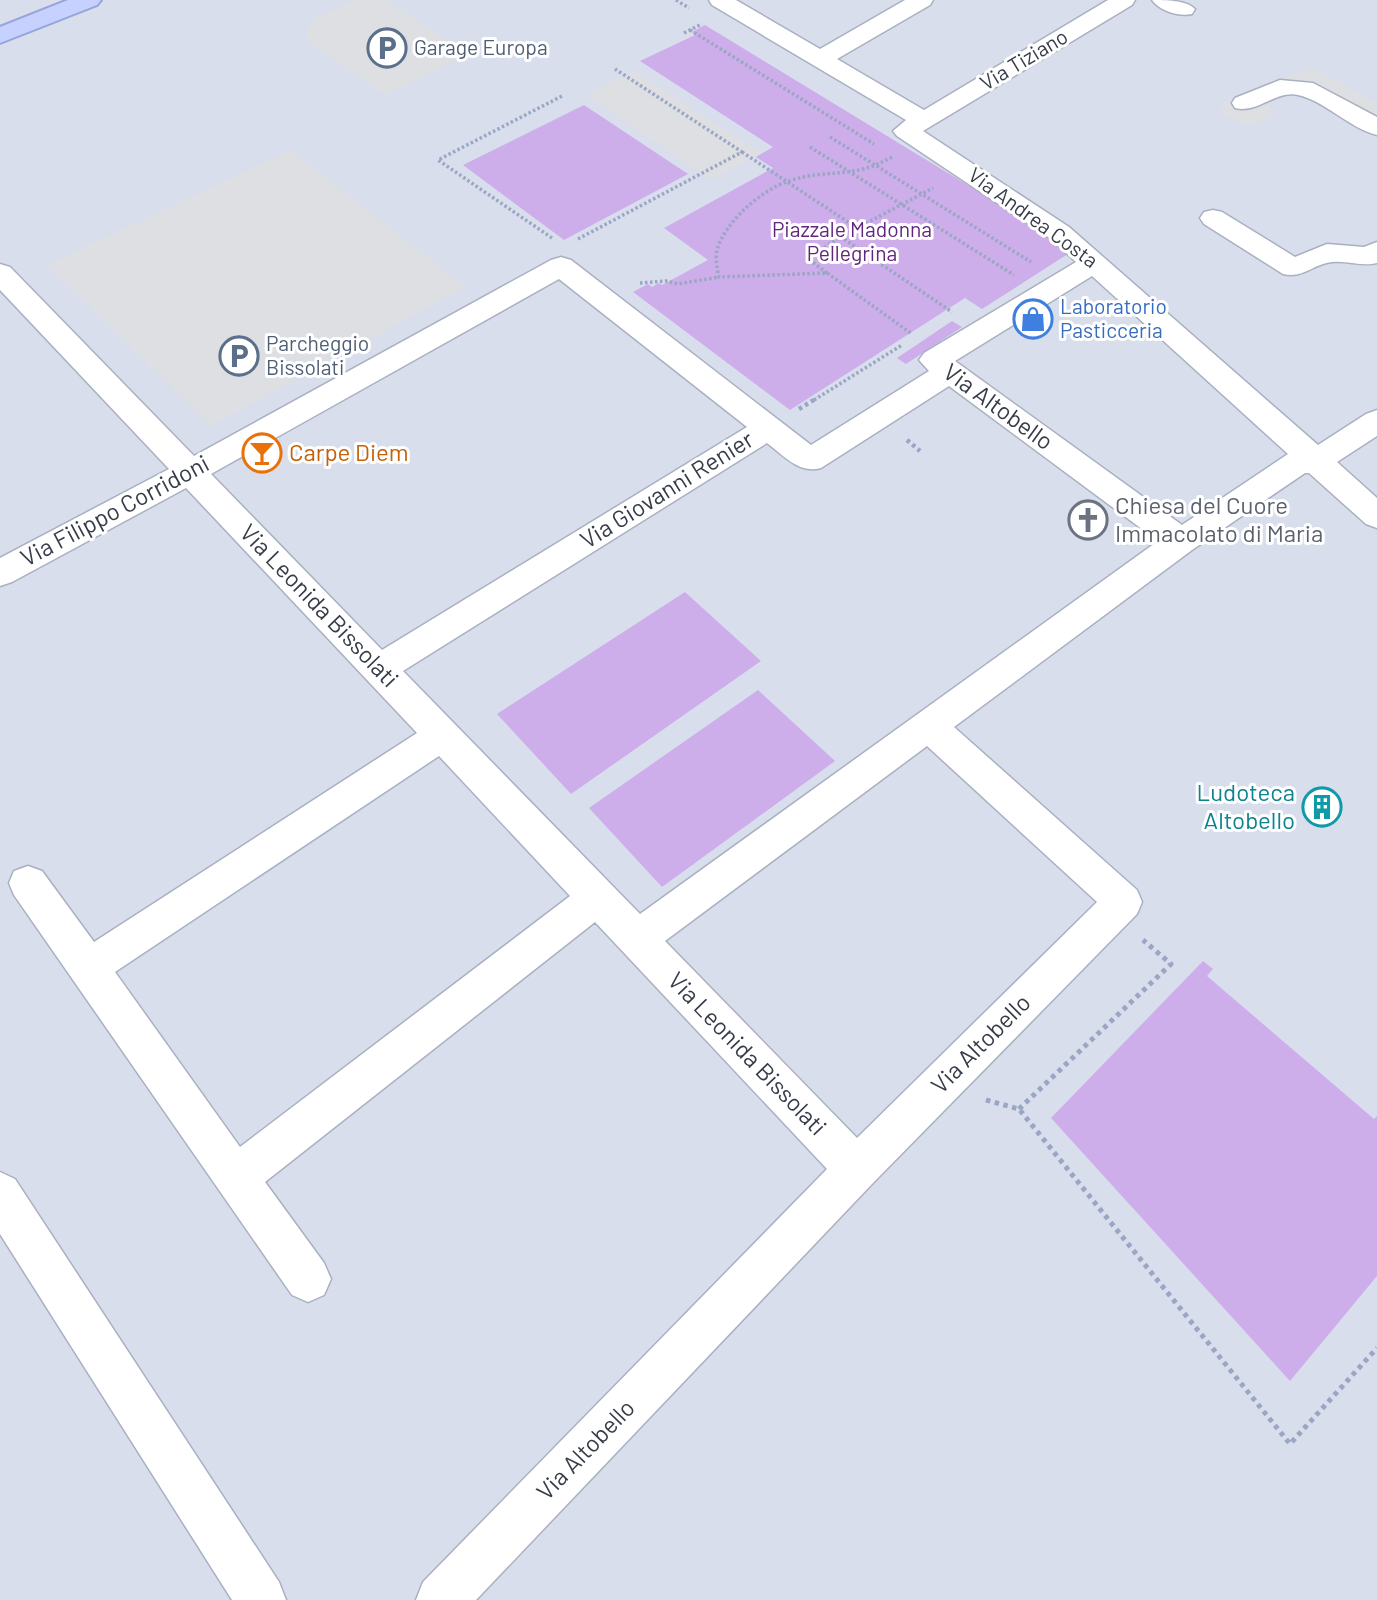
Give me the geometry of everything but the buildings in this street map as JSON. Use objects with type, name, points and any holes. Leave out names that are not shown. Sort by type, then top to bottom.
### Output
[{"type":"street","points":[[0,36],[89,0]]},
{"type":"street","points":[[720,0],[924,120]]},
{"type":"street","points":[[821,58],[922,0]]},
{"type":"street","name":"Via Tiziano","points":[[924,120],[1124,0]]},
{"type":"street","points":[[1244,103],[1280,87],[1304,88],[1377,127]]},
{"type":"street","name":"Via Andrea Costa","points":[[924,120],[906,131],[1016,202],[1096,262],[1315,463],[1377,516]]},
{"type":"street","points":[[1213,218],[1293,268],[1326,253],[1368,256],[1377,251]]},
{"type":"street","name":"Via Giovanni Renier","points":[[379,669],[768,428],[563,248]]},
{"type":"street","name":"Via Filippo Corridoni","points":[[0,573],[190,472],[563,248]]},
{"type":"street","name":"Via Altobello","points":[[1096,262],[934,360],[1181,541]]},
{"type":"street","name":"Via Leonida Bissolati","points":[[0,273],[858,1168]]},
{"type":"street","points":[[768,428],[810,460],[952,374]]},
{"type":"street","points":[[637,939],[1181,541],[1299,461],[1315,463],[1377,421]]},
{"type":"street","points":[[929,726],[1123,902],[1110,913]]},
{"type":"street","points":[[89,967],[443,735]]},
{"type":"street","points":[[28,883],[308,1279]]},
{"type":"street","points":[[235,1178],[598,897]]},
{"type":"street","name":"Via Altobello","points":[[441,1600],[858,1168],[1110,913]]},
{"type":"street","points":[[0,1194],[261,1600]]},
{"type":"path","points":[[690,30],[894,156],[855,175],[809,176],[785,181],[755,202],[730,229],[717,252],[719,277]]},
{"type":"path","points":[[615,69],[857,228]]},
{"type":"path","points":[[564,95],[438,160],[563,248],[741,152]]},
{"type":"path","points":[[830,137],[1063,282]]},
{"type":"path","points":[[810,147],[1017,277],[1007,284]]},
{"type":"path","points":[[768,428],[915,337],[807,258],[940,184]]},
{"type":"path","points":[[841,237],[957,315],[947,320]]},
{"type":"path","points":[[629,285],[666,281],[678,284],[719,277],[827,273]]},
{"type":"path","points":[[1019,1110],[1171,964],[1110,913]]},
{"type":"path","points":[[979,1102],[990,1099],[1019,1110],[1290,1444],[1377,1348]]},
{"type":"shaded area","points":[[0,0],[1377,0],[1377,1600],[0,1600]]},
{"type":"shaded area","name":"Garage Europa","points":[[356,0],[386,0],[467,54],[385,95],[307,41],[307,30],[314,19]]},
{"type":"shaded area","points":[[1313,68],[1377,103],[1377,134],[1316,100],[1285,94],[1265,103],[1274,112],[1256,125],[1240,124],[1222,113],[1220,104],[1250,90]]},
{"type":"shaded area","points":[[634,71],[761,153],[711,180],[585,95]]},
{"type":"shaded area","name":"Parcheggio Bissolati","points":[[291,150],[465,287],[211,426],[47,265]]},
{"type":"green space","name":"Piazzale Madonna Pellegrina","points":[[705,25],[1074,250],[982,309],[965,298],[790,410],[633,292],[648,284],[652,287],[659,283],[662,285],[708,260],[664,228],[773,168],[756,157],[773,147],[640,61],[695,35],[692,32]]},
{"type":"green space","points":[[584,105],[688,174],[564,240],[463,165]]},
{"type":"green space","points":[[952,321],[962,327],[906,364],[897,358]]},
{"type":"green space","points":[[685,592],[761,661],[571,794],[497,714]]},
{"type":"green space","points":[[758,690],[835,761],[662,887],[589,808]]},
{"type":"green space","points":[[1203,961],[1213,969],[1207,976],[1374,1119],[1377,1116],[1377,1276],[1290,1381],[1051,1118]]},
{"type":"place","name":"Garage Europa","points":[[387,48]]},
{"type":"place","name":"Laboratorio Pasticceria","points":[[1033,319]]},
{"type":"place","name":"Parcheggio Bissolati","points":[[239,356]]},
{"type":"place","name":"Carpe Diem","points":[[262,453]]},
{"type":"place","name":"Chiesa del Cuore Immacolato di Maria","points":[[1088,520]]},
{"type":"place","name":"Ludoteca Altobello","points":[[1322,807]]}]
